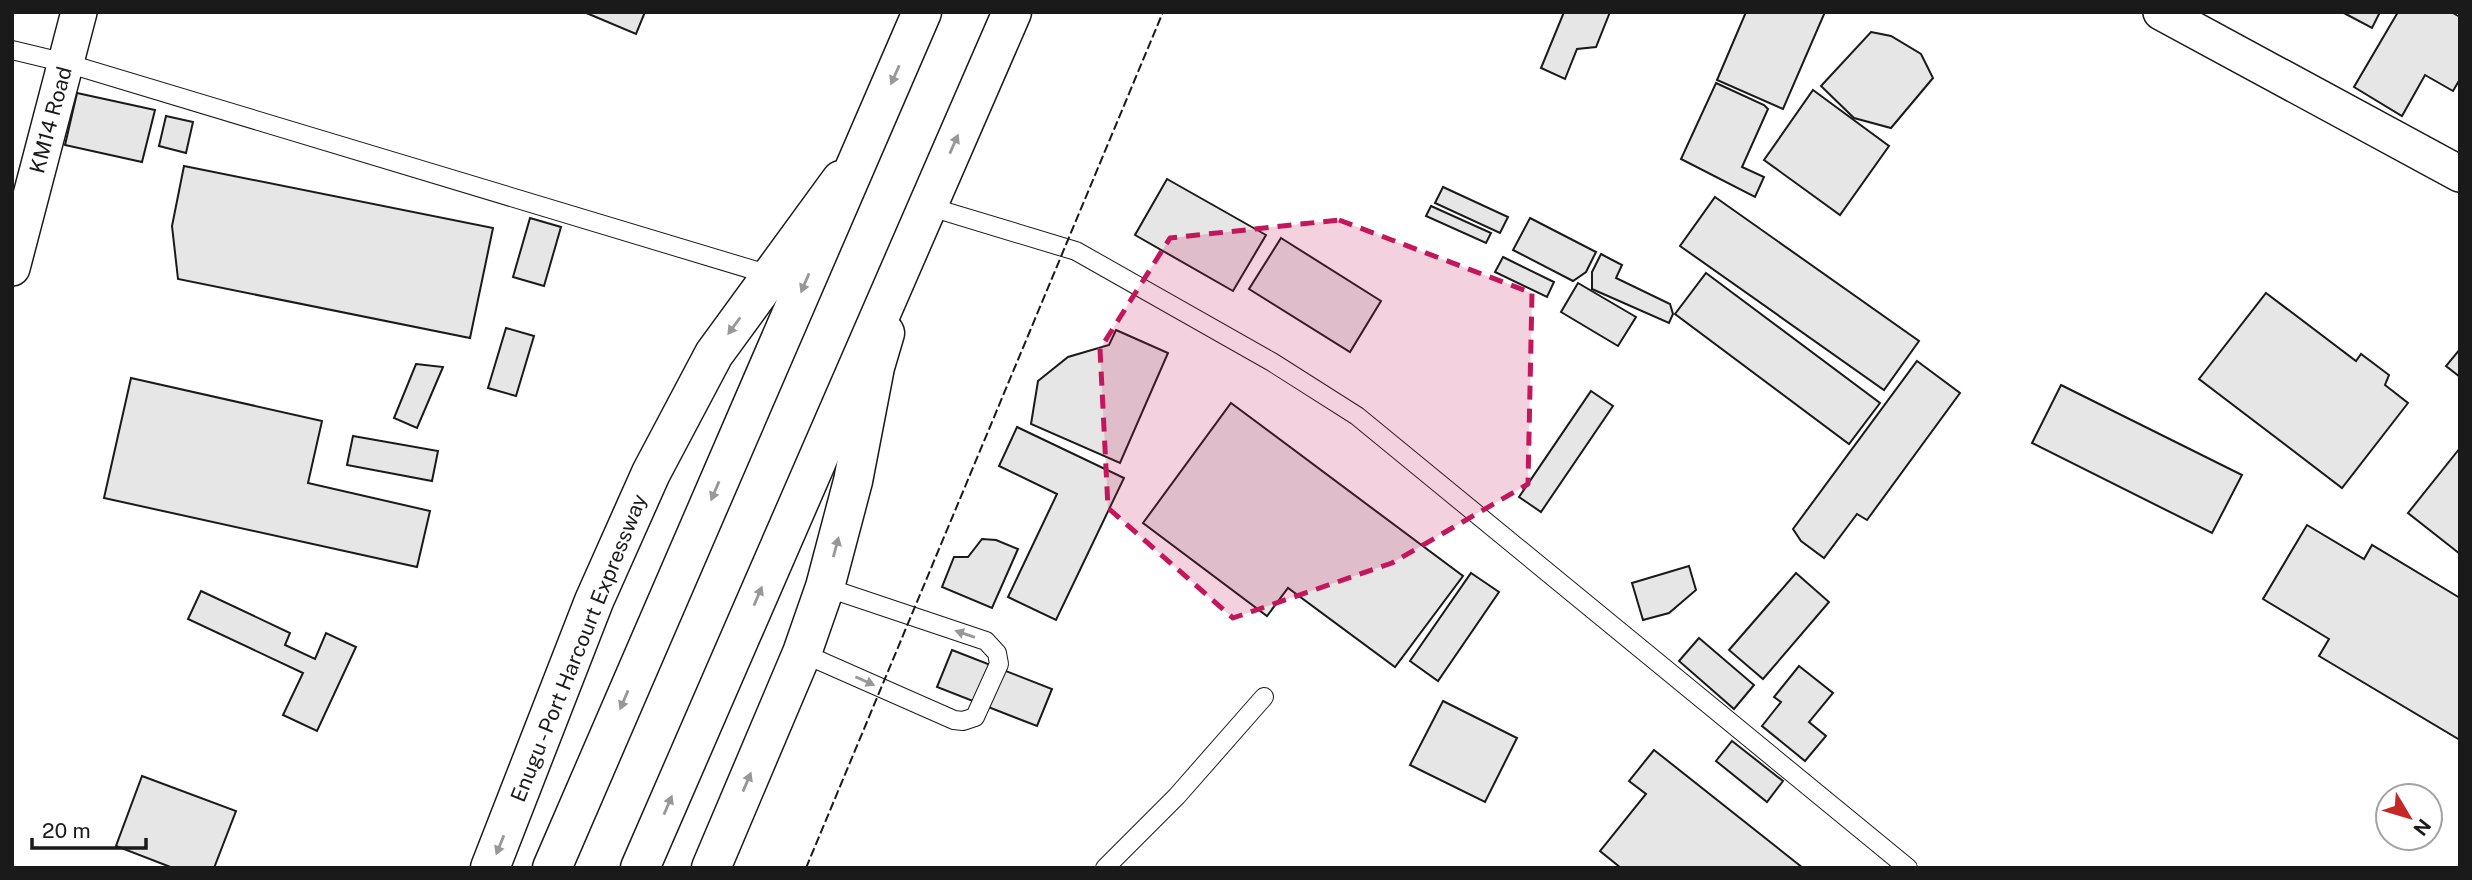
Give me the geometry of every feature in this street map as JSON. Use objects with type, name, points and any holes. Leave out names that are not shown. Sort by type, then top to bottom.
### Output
[{"type":"main road","name":"Enugu - Port Harcourt Expressway","points":[[552,868],[922,12]]},
{"type":"main road","points":[[640,868],[1012,12]]},
{"type":"main road","name":"Enugu - Port Harcourt Expressway","points":[[490,868],[594,601],[651,473],[714,354],[861,153]]},
{"type":"main road","points":[[711,868],[802,653],[825,587],[853,481],[875,367],[909,253],[927,206]]},
{"type":"street","name":"KM14 Road","points":[[12,268],[79,12]]},
{"type":"street","points":[[2161,12],[2460,174]]},
{"type":"lane","points":[[12,50],[66,63],[770,275]]},
{"type":"lane","points":[[927,206],[1076,251],[1272,362],[1357,416],[1908,868]]},
{"type":"lane","points":[[802,653],[964,722],[975,717],[999,664],[997,653],[986,641],[825,587]]},
{"type":"lane","points":[[1105,868],[1177,796],[1264,697]]},
{"type":"highlighted area","points":[[1339,220],[1532,293],[1528,484],[1392,563],[1233,618],[1108,508],[1100,349],[1170,238]]},
{"type":"building","points":[[584,12],[645,12],[636,34]]},
{"type":"building","points":[[1564,12],[1610,12],[1596,47],[1577,49],[1565,79],[1541,68]]},
{"type":"building","points":[[1746,12],[1825,12],[1783,109],[1717,80]]},
{"type":"building","points":[[2342,12],[2380,12],[2372,28]]},
{"type":"building","points":[[2398,12],[2451,12],[2460,17],[2460,79],[2453,91],[2425,75],[2402,116],[2354,87]]},
{"type":"building","points":[[1871,32],[1891,36],[1921,54],[1933,78],[1891,128],[1854,118],[1821,86]]},
{"type":"building","points":[[1716,83],[1768,109],[1742,167],[1764,177],[1755,197],[1681,159]]},
{"type":"building","points":[[1813,90],[1889,146],[1840,215],[1764,160]]},
{"type":"building","points":[[77,93],[155,110],[142,162],[65,145]]},
{"type":"building","points":[[166,116],[193,122],[186,153],[159,146]]},
{"type":"building","points":[[184,166],[493,228],[470,338],[178,279],[172,226]]},
{"type":"building","points":[[1167,179],[1266,235],[1233,291],[1135,235]]},
{"type":"building","points":[[1443,187],[1508,217],[1500,233],[1435,203]]},
{"type":"building","points":[[1715,197],[1919,341],[1884,390],[1680,246]]},
{"type":"building","points":[[1431,206],[1491,233],[1486,243],[1426,216]]},
{"type":"building","points":[[530,218],[561,227],[544,286],[513,277]]},
{"type":"building","points":[[1530,218],[1596,252],[1586,272],[1573,281],[1513,250]]},
{"type":"building","points":[[1281,238],[1381,301],[1350,352],[1249,289]]},
{"type":"building","points":[[1601,254],[1622,265],[1616,278],[1670,304],[1673,314],[1669,323],[1592,289],[1592,272]]},
{"type":"building","points":[[1503,257],[1554,282],[1547,297],[1495,272]]},
{"type":"building","points":[[1706,273],[1880,403],[1849,444],[1675,314]]},
{"type":"building","points":[[1578,283],[1636,317],[1618,346],[1561,312]]},
{"type":"building","points":[[2266,293],[2356,361],[2361,354],[2389,375],[2385,385],[2408,403],[2342,488],[2199,379]]},
{"type":"building","points":[[506,328],[534,336],[516,396],[488,388]]},
{"type":"building","points":[[1116,330],[1168,353],[1120,463],[1031,424],[1038,381],[1068,357],[1109,345]]},
{"type":"building","points":[[2460,349],[2460,377],[2446,366]]},
{"type":"building","points":[[1917,361],[1960,393],[1867,520],[1857,514],[1824,558],[1801,541],[1793,529]]},
{"type":"building","points":[[416,364],[443,367],[417,428],[394,418]]},
{"type":"building","points":[[131,378],[322,421],[308,483],[430,511],[417,567],[104,498]]},
{"type":"building","points":[[2061,385],[2242,475],[2212,533],[2032,443]]},
{"type":"building","points":[[1591,391],[1613,406],[1541,512],[1519,497]]},
{"type":"building","points":[[1231,403],[1463,576],[1395,667],[1288,588],[1267,616],[1143,523]]},
{"type":"building","points":[[1017,427],[1124,478],[1056,620],[1008,597],[1057,494],[999,466]]},
{"type":"building","points":[[353,436],[438,451],[432,481],[347,465]]},
{"type":"building","points":[[2460,448],[2460,554],[2408,513]]},
{"type":"building","points":[[2307,525],[2364,559],[2372,545],[2460,598],[2460,740],[2319,656],[2329,639],[2263,599]]},
{"type":"building","points":[[982,539],[996,540],[1018,549],[992,608],[942,587],[954,557],[968,557]]},
{"type":"building","points":[[1689,566],[1696,590],[1669,613],[1643,620],[1632,583]]},
{"type":"building","points":[[1471,573],[1499,592],[1438,681],[1410,661]]},
{"type":"building","points":[[1796,573],[1829,602],[1763,679],[1729,650]]},
{"type":"building","points":[[201,591],[290,633],[285,645],[315,659],[326,633],[356,647],[317,731],[283,715],[303,673],[188,619]]},
{"type":"building","points":[[1699,638],[1754,685],[1734,709],[1679,661]]},
{"type":"building","points":[[952,650],[1052,689],[1037,726],[937,687]]},
{"type":"building","points":[[1799,666],[1833,693],[1809,722],[1826,736],[1805,761],[1762,726],[1781,702],[1774,697]]},
{"type":"building","points":[[1443,701],[1517,738],[1485,802],[1410,765]]},
{"type":"building","points":[[1732,741],[1783,781],[1767,802],[1716,761]]},
{"type":"building","points":[[1654,750],[1803,868],[1621,868],[1600,851],[1646,794],[1629,781]]},
{"type":"building","points":[[142,776],[236,811],[214,868],[173,868],[116,846]]},
{"type":"fence","points":[[806,868],[1163,12]]}]
